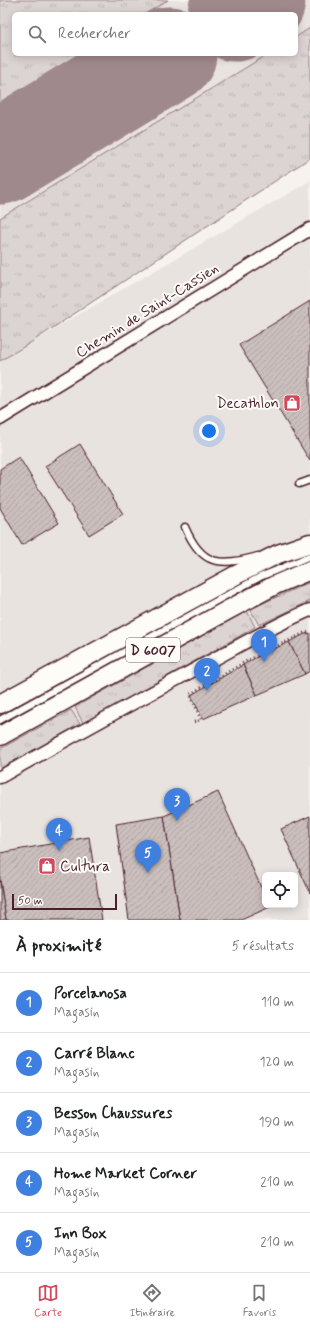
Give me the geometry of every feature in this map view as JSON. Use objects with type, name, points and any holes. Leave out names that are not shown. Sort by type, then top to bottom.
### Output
[{"type":"main road","name":"D 6007","points":[[0,704],[236,575],[306,541]]},
{"type":"main road","name":"D 6007","points":[[0,736],[228,610],[275,585],[310,570]]},
{"type":"street","name":"Chemin de Saint-Cassien","points":[[0,419],[310,229]]},
{"type":"street","points":[[0,777],[85,729],[291,618],[310,610]]},
{"type":"lane","points":[[299,484],[310,480]]},
{"type":"lane","points":[[185,528],[191,540],[202,555],[208,559],[220,562],[258,556],[306,541]]},
{"type":"lane","points":[[0,720],[260,577],[310,556]]},
{"type":"path","points":[[194,722],[201,720],[190,694],[248,660],[304,633],[310,632]]},
{"type":"shaded area","points":[[0,0],[310,0],[310,158],[38,338],[310,181],[310,920],[0,920]]},
{"type":"green space","points":[[0,0],[168,0],[148,12],[12,12],[12,56],[76,56],[0,102]]},
{"type":"green space","points":[[310,28],[310,158],[30,343],[0,361],[0,218],[265,56],[298,56],[298,36]]},
{"type":"green space","points":[[310,582],[310,601],[259,625],[250,609]]},
{"type":"green space","points":[[247,611],[255,627],[83,723],[75,707]]},
{"type":"green space","points":[[71,710],[80,724],[0,769],[0,749]]},
{"type":"building","name":"Decathlon","points":[[310,301],[310,461],[239,345]]},
{"type":"building","points":[[80,444],[123,514],[89,535],[45,466]]},
{"type":"building","points":[[19,457],[59,523],[22,545],[0,508],[0,469]]},
{"type":"building","points":[[310,633],[310,671],[305,674],[289,642]]},
{"type":"building","points":[[289,642],[305,674],[257,695],[243,665]]},
{"type":"building","points":[[243,665],[257,695],[203,719],[191,695]]},
{"type":"building","points":[[218,792],[262,889],[262,908],[268,908],[241,920],[180,920],[164,816]]},
{"type":"building","points":[[164,816],[180,920],[129,920],[116,824]]},
{"type":"building","points":[[310,816],[310,893],[281,829]]},
{"type":"building","name":"Cultura","points":[[89,837],[102,920],[6,920],[0,880],[0,853]]},
{"type":"building","points":[[0,880],[6,920],[0,920]]},
{"type":"runway","points":[[238,12],[258,0]]},
{"type":"runway","points":[[0,157],[166,56]]},
{"type":"place","name":"Decathlon","points":[[292,403]]},
{"type":"place","name":"Porcelanosa","points":[[264,662]]},
{"type":"place","name":"Carré Blanc","points":[[207,691]]},
{"type":"place","name":"Besson Chaussures","points":[[177,821]]},
{"type":"place","name":"Home Market Corner","points":[[59,851]]},
{"type":"place","name":"Cultura","points":[[47,866]]},
{"type":"place","name":"Inn Box","points":[[148,873]]}]
